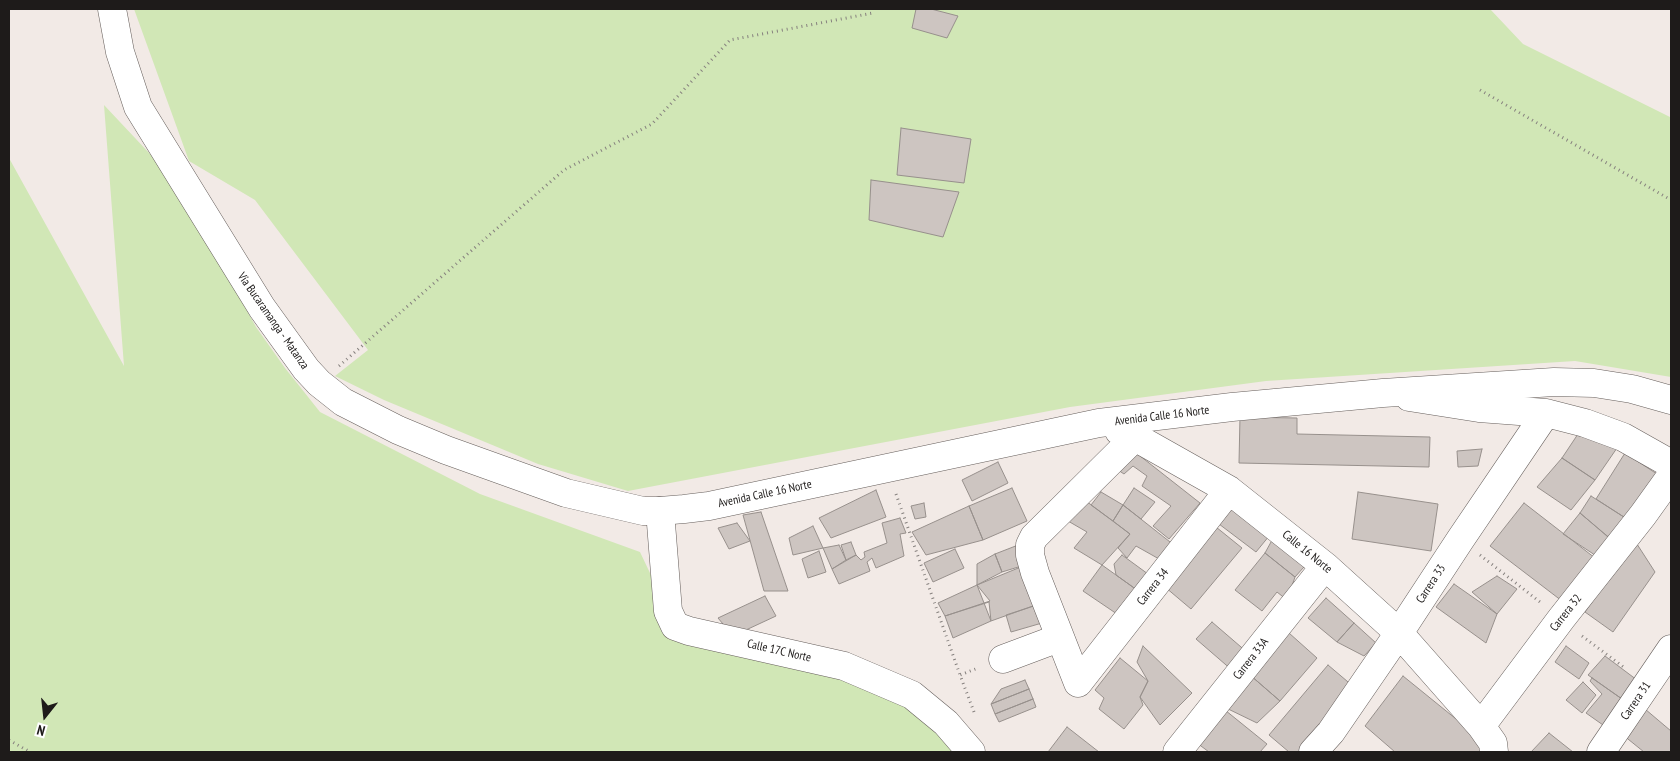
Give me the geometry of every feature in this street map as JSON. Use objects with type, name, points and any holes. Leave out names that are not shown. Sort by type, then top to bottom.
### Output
[{"type":"street","name":"Vía Bucaramanga - Matanza","points":[[112,9],[120,52],[138,107],[262,308],[306,369],[319,383],[343,402],[398,430],[446,450],[566,494],[627,508],[660,511]]},
{"type":"street","name":"Avenida Calle 16 Norte","points":[[660,511],[709,506],[1099,423],[1232,407],[1383,393],[1554,382],[1594,383],[1632,389],[1671,400]]},
{"type":"street","points":[[1383,393],[1479,408],[1546,413],[1585,423],[1623,437],[1671,464]]},
{"type":"street","name":"Carrera 33","points":[[1314,752],[1399,633],[1546,413]]},
{"type":"street","name":"Calle 16 Norte","points":[[1099,423],[1135,437],[1229,490],[1325,566],[1399,633],[1481,726]]},
{"type":"street","points":[[1003,659],[1059,638],[1035,573],[1030,555],[1030,546],[1034,537],[1135,437]]},
{"type":"street","name":"Carrera 32","points":[[1481,726],[1671,476]]},
{"type":"street","name":"Carrera 34","points":[[1059,638],[1078,683],[1229,490]]},
{"type":"street","name":"Calle 17C Norte","points":[[660,511],[668,612],[675,626],[689,631],[844,666],[912,695],[946,723],[971,752]]},
{"type":"street","name":"Carrera 33A","points":[[1177,752],[1325,566]]},
{"type":"street","name":"Carrera 31","points":[[1601,752],[1671,650]]},
{"type":"street","points":[[1481,726],[1494,743],[1494,752]]},
{"type":"path","points":[[319,383],[564,170],[652,124],[730,40],[873,13]]},
{"type":"path","points":[[1480,90],[1671,200]]},
{"type":"path","points":[[900,506],[976,716]]},
{"type":"path","points":[[960,675],[1003,659]]},
{"type":"path","points":[[9,740],[30,752]]},
{"type":"green space","points":[[134,9],[1490,9],[1523,44],[1671,119],[1671,377],[1575,361],[1266,381],[1070,407],[628,491],[538,464],[384,400],[335,376],[368,350],[255,200],[189,161]]},
{"type":"green space","points":[[104,105],[151,155],[215,253],[256,327],[320,412],[480,494],[640,552],[668,611],[913,696],[970,752],[9,752],[9,158],[124,366]]},
{"type":"building","points":[[916,9],[931,9],[958,16],[947,38],[912,28]]},
{"type":"building","points":[[901,128],[971,139],[964,183],[897,175]]},
{"type":"building","points":[[871,180],[959,192],[943,237],[869,220]]},
{"type":"building","points":[[1240,417],[1297,418],[1297,434],[1430,437],[1429,467],[1239,463]]},
{"type":"building","points":[[1584,425],[1617,448],[1595,480],[1562,458]]},
{"type":"building","points":[[1482,449],[1478,466],[1458,467],[1457,451]]},
{"type":"building","points":[[1135,452],[1200,503],[1169,539],[1153,526],[1171,506],[1142,486],[1147,476],[1133,466],[1124,474],[1118,470]]},
{"type":"building","points":[[1625,453],[1657,474],[1627,519],[1596,499]]},
{"type":"building","points":[[1562,458],[1595,480],[1571,510],[1537,487]]},
{"type":"building","points":[[998,462],[1008,483],[972,501],[962,480]]},
{"type":"building","points":[[1012,488],[1027,521],[983,540],[969,506]]},
{"type":"building","points":[[1134,488],[1155,502],[1141,519],[1123,505]]},
{"type":"building","points":[[876,490],[886,517],[831,538],[819,518]]},
{"type":"building","points":[[1101,492],[1123,505],[1113,521],[1091,505]]},
{"type":"building","points":[[1358,492],[1438,504],[1431,551],[1352,539]]},
{"type":"building","points":[[1591,496],[1627,519],[1612,540],[1580,513]]},
{"type":"building","points":[[1086,501],[1130,534],[1102,565],[1074,548],[1087,532],[1068,521]]},
{"type":"building","points":[[1237,501],[1274,530],[1256,552],[1219,524]]},
{"type":"building","points":[[924,503],[926,517],[915,519],[911,506]]},
{"type":"building","points":[[1524,503],[1595,558],[1562,601],[1490,546]]},
{"type":"building","points":[[1123,505],[1179,549],[1168,564],[1136,546],[1127,558],[1118,548],[1130,534],[1113,521]]},
{"type":"building","points":[[969,506],[983,540],[926,555],[912,532]]},
{"type":"building","points":[[761,512],[788,591],[764,591],[743,515]]},
{"type":"building","points":[[1580,513],[1615,543],[1601,559],[1563,534]]},
{"type":"building","points":[[900,518],[906,533],[900,534],[904,556],[876,568],[872,558],[867,562],[870,571],[839,584],[832,569],[856,555],[861,560],[865,557],[864,552],[887,543],[882,523]]},
{"type":"building","points":[[737,523],[750,541],[729,549],[718,528]]},
{"type":"building","points":[[813,526],[823,548],[793,555],[789,538]]},
{"type":"building","points":[[1216,527],[1242,548],[1191,609],[1165,587]]},
{"type":"building","points":[[1277,531],[1312,558],[1295,577],[1265,553]]},
{"type":"building","points":[[1635,541],[1655,572],[1613,632],[1585,612]]},
{"type":"building","points":[[851,542],[856,555],[846,560],[841,545]]},
{"type":"building","points":[[1026,542],[1028,564],[1002,572],[995,554]]},
{"type":"building","points":[[839,545],[846,560],[832,569],[823,548]]},
{"type":"building","points":[[955,549],[964,568],[933,582],[924,563]]},
{"type":"building","points":[[819,551],[826,572],[808,578],[802,559]]},
{"type":"building","points":[[1265,553],[1295,577],[1287,600],[1277,592],[1262,611],[1235,590]]},
{"type":"building","points":[[995,554],[1002,572],[977,585],[977,564]]},
{"type":"building","points":[[1122,555],[1148,574],[1137,590],[1116,575],[1114,564]]},
{"type":"building","points":[[1028,564],[1044,602],[991,621],[977,585]]},
{"type":"building","points":[[1102,565],[1137,590],[1117,614],[1083,591]]},
{"type":"building","points":[[1497,576],[1517,589],[1497,614],[1472,592]]},
{"type":"building","points":[[1454,584],[1497,614],[1486,643],[1436,607]]},
{"type":"building","points":[[977,585],[990,601],[945,616],[938,603]]},
{"type":"building","points":[[765,596],[776,616],[733,636],[718,618]]},
{"type":"building","points":[[1326,598],[1354,623],[1337,642],[1308,618]]},
{"type":"building","points":[[989,602],[991,621],[953,638],[945,616]]},
{"type":"building","points":[[1037,605],[1042,623],[1011,632],[1006,615]]},
{"type":"building","points":[[1212,622],[1248,653],[1233,671],[1196,639]]},
{"type":"building","points":[[1354,623],[1376,643],[1364,656],[1337,642]]},
{"type":"building","points":[[1289,633],[1317,658],[1280,701],[1250,675]]},
{"type":"building","points":[[1143,646],[1192,693],[1160,725],[1140,697],[1148,681],[1137,662]]},
{"type":"building","points":[[1566,646],[1589,663],[1579,679],[1555,662]]},
{"type":"building","points":[[1605,656],[1637,680],[1622,699],[1588,675]]},
{"type":"building","points":[[1120,658],[1148,681],[1140,697],[1143,705],[1124,729],[1099,709],[1104,698],[1095,690]]},
{"type":"building","points":[[1328,665],[1354,687],[1300,752],[1289,752],[1269,735]]},
{"type":"building","points":[[1250,675],[1280,701],[1257,723],[1222,706]]},
{"type":"building","points":[[1403,676],[1477,736],[1484,752],[1395,752],[1365,726]]},
{"type":"building","points":[[1592,678],[1622,699],[1603,725],[1586,713],[1602,694],[1590,681]]},
{"type":"building","points":[[1025,680],[1029,689],[991,704],[1001,689]]},
{"type":"building","points":[[1583,682],[1596,695],[1582,713],[1566,700]]},
{"type":"building","points":[[1029,689],[1033,699],[995,714],[991,704]]},
{"type":"building","points":[[1033,699],[1036,707],[999,722],[995,714]]},
{"type":"building","points":[[1220,706],[1267,744],[1260,752],[1209,752],[1193,740]]},
{"type":"building","points":[[1645,709],[1671,731],[1671,752],[1644,752],[1623,735]]},
{"type":"building","points":[[1067,727],[1099,752],[1048,752]]},
{"type":"building","points":[[1549,733],[1573,752],[1531,752]]}]
